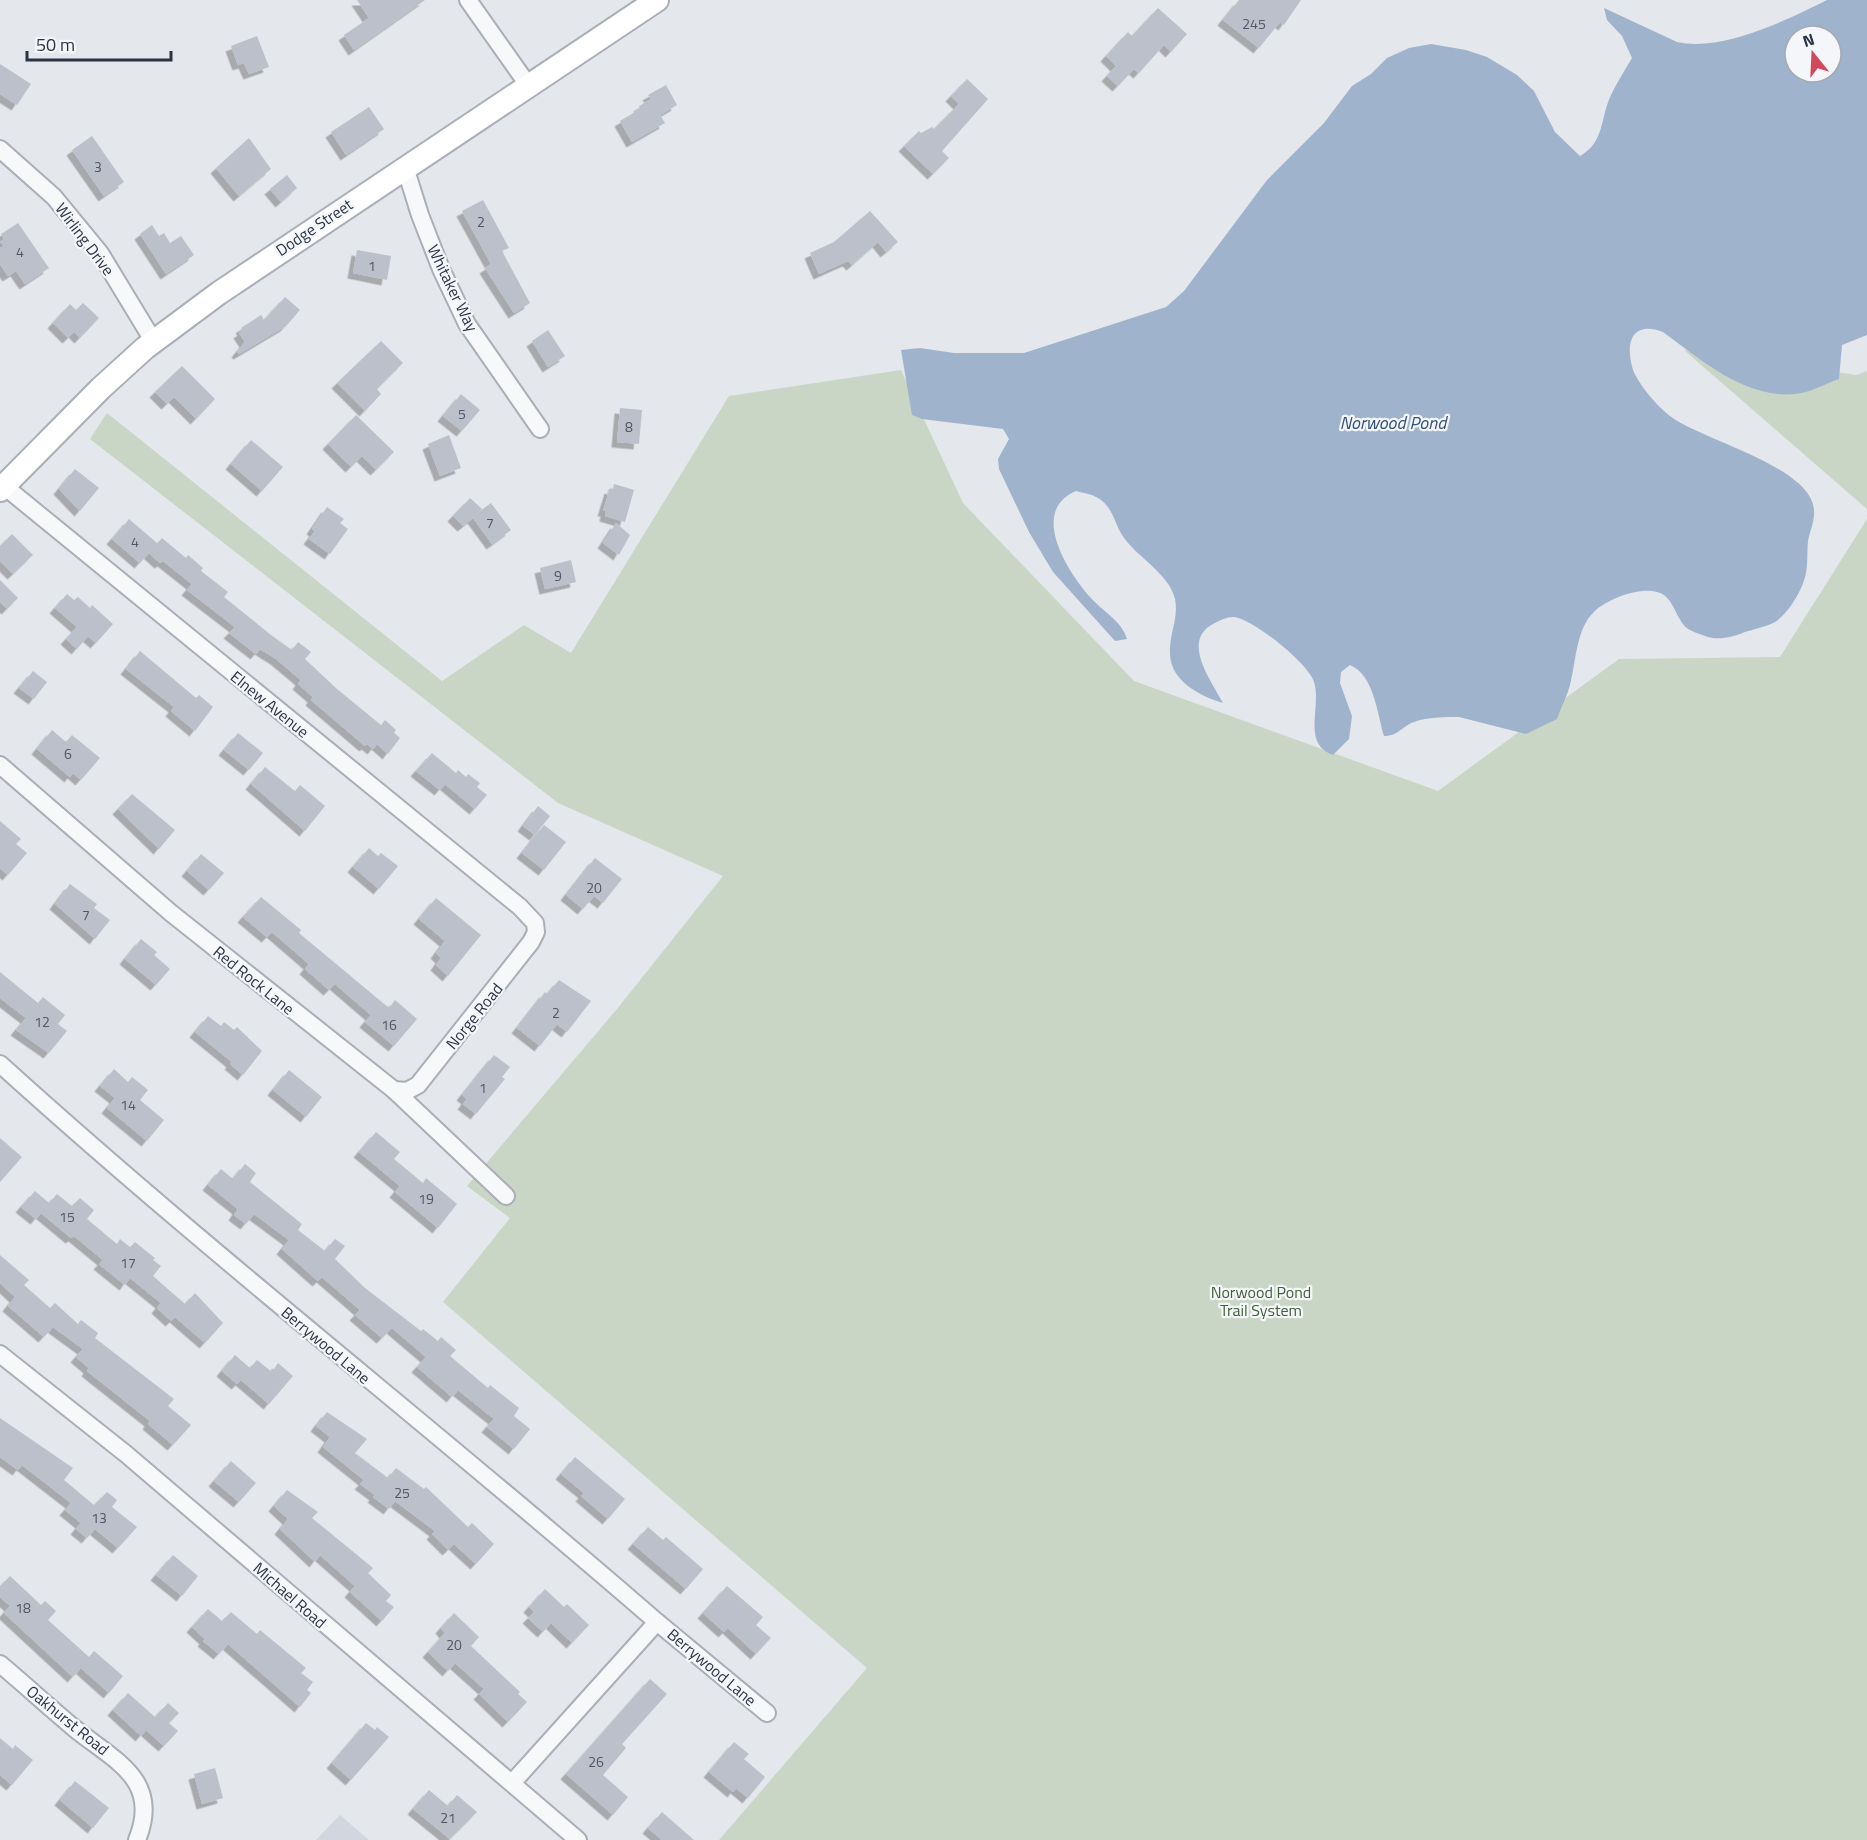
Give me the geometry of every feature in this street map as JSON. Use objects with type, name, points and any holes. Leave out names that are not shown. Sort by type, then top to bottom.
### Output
[{"type":"main road","name":"Dodge Street","points":[[2,488],[101,388],[154,342],[273,254],[657,0]]},
{"type":"street","points":[[468,0],[528,85]]},
{"type":"street","name":"Wirling Drive","points":[[0,149],[54,197],[100,254],[154,342]]},
{"type":"street","name":"Whitaker Way","points":[[405,167],[436,258],[467,324],[540,429]]},
{"type":"street","name":"Elnew Avenue","points":[[2,488],[520,907],[535,923]]},
{"type":"street","name":"Red Rock Lane","points":[[0,765],[171,913],[394,1090],[506,1196]]},
{"type":"street","name":"Norge Road","points":[[394,1090],[407,1091],[418,1085],[431,1070],[525,951],[536,932],[535,923]]},
{"type":"street","name":"Berrywood Lane","points":[[0,1064],[86,1142],[292,1317],[767,1713]]},
{"type":"street","name":"Michael Road","points":[[0,1354],[126,1454],[513,1782],[578,1840]]},
{"type":"street","name":"Berrywood Lane","points":[[513,1782],[657,1622]]},
{"type":"street","name":"Oakhurst Road","points":[[0,1664],[75,1730],[120,1761],[134,1778],[146,1815],[136,1840]]},
{"type":"shaded area","points":[[340,1815],[369,1840],[316,1840]]},
{"type":"green space","points":[[1684,350],[1857,375],[1867,371],[1867,509]]},
{"type":"green space","name":"Norwood Pond Trail System","points":[[901,370],[963,503],[1134,681],[1438,791],[1619,659],[1780,657],[1867,519],[1867,1840],[719,1840],[867,1668],[443,1302],[510,1218],[467,1186],[617,1009],[723,876],[558,803],[90,439],[107,413],[442,681],[524,625],[571,653],[729,396]]},
{"type":"water","name":"Norwood Pond","points":[[1827,0],[1867,0],[1867,335],[1842,345],[1839,379],[1795,394],[1776,394],[1741,384],[1708,365],[1663,332],[1652,329],[1637,332],[1633,337],[1630,351],[1633,370],[1639,382],[1670,416],[1775,467],[1795,480],[1808,494],[1814,514],[1808,541],[1806,573],[1799,593],[1790,607],[1771,624],[1730,637],[1710,637],[1688,629],[1663,594],[1641,591],[1615,599],[1594,612],[1584,627],[1570,685],[1557,719],[1526,734],[1459,717],[1448,717],[1419,720],[1397,733],[1384,736],[1369,686],[1358,670],[1350,665],[1341,672],[1340,683],[1352,716],[1349,739],[1333,755],[1323,749],[1315,733],[1316,692],[1314,682],[1292,654],[1254,625],[1234,617],[1226,618],[1204,631],[1199,640],[1201,661],[1223,703],[1188,686],[1175,672],[1171,663],[1170,646],[1176,606],[1172,590],[1159,573],[1128,543],[1110,510],[1103,502],[1098,498],[1076,491],[1062,500],[1055,512],[1054,526],[1057,542],[1063,557],[1081,586],[1121,627],[1127,639],[1115,641],[1053,572],[1029,532],[999,469],[998,459],[1009,439],[1003,429],[922,419],[912,415],[901,350],[920,348],[954,353],[1024,353],[1166,307],[1184,291],[1267,180],[1324,123],[1352,86],[1371,74],[1387,58],[1409,48],[1431,44],[1466,50],[1487,57],[1517,75],[1534,91],[1555,132],[1580,156],[1594,144],[1598,137],[1611,95],[1632,58],[1622,36],[1607,20],[1604,8],[1677,42],[1695,44],[1734,38],[1774,25]]},
{"type":"building","points":[[357,0],[425,0],[354,50],[344,35],[369,18]]},
{"type":"building","points":[[1239,0],[1301,0],[1284,25],[1280,22],[1259,48],[1223,20]]},
{"type":"building","points":[[1158,8],[1187,34],[1171,52],[1164,45],[1139,73],[1134,69],[1118,86],[1107,76],[1116,66],[1106,56],[1128,32],[1132,36]]},
{"type":"building","points":[[257,36],[269,67],[249,74],[244,63],[238,65],[231,46]]},
{"type":"building","points":[[0,64],[31,84],[17,105],[0,94]]},
{"type":"building","points":[[967,79],[988,99],[942,151],[949,158],[933,174],[904,146],[919,131],[921,133],[932,127],[934,129],[959,104],[951,96]]},
{"type":"building","points":[[666,85],[677,105],[660,115],[665,123],[632,142],[620,121],[651,99],[648,95]]},
{"type":"building","points":[[369,107],[384,129],[346,155],[331,132]]},
{"type":"building","points":[[92,136],[124,182],[104,196],[72,150]]},
{"type":"building","points":[[249,138],[271,169],[239,196],[216,168]]},
{"type":"building","points":[[287,175],[297,188],[281,202],[270,189]]},
{"type":"building","points":[[483,200],[509,248],[502,251],[530,303],[514,313],[485,268],[491,264],[462,211]]},
{"type":"building","points":[[870,211],[898,242],[886,252],[878,242],[852,265],[848,261],[819,274],[810,253],[834,242]]},
{"type":"building","points":[[18,223],[49,268],[25,284],[16,271],[8,276],[0,264],[0,248],[4,246],[0,242],[4,239],[1,234]]},
{"type":"building","points":[[152,225],[159,236],[164,233],[170,243],[181,236],[194,255],[166,274],[140,234]]},
{"type":"building","points":[[357,250],[391,256],[387,280],[353,273]]},
{"type":"building","points":[[285,297],[300,310],[286,326],[239,354],[237,352],[245,342],[239,333],[243,330],[241,328],[261,315],[264,320]]},
{"type":"building","points":[[83,303],[99,318],[80,338],[74,332],[68,338],[53,323],[70,304],[76,310]]},
{"type":"building","points":[[548,330],[565,356],[548,367],[532,341]]},
{"type":"building","points":[[381,341],[403,363],[377,389],[381,394],[365,411],[337,383]]},
{"type":"building","points":[[182,366],[215,399],[196,419],[174,397],[167,404],[155,392]]},
{"type":"building","points":[[461,394],[480,410],[462,431],[443,416]]},
{"type":"building","points":[[620,408],[642,410],[639,444],[617,442]]},
{"type":"building","points":[[356,415],[394,452],[376,470],[362,456],[351,467],[328,444]]},
{"type":"building","points":[[449,435],[461,468],[440,476],[428,444]]},
{"type":"building","points":[[251,440],[283,467],[262,491],[231,464]]},
{"type":"building","points":[[75,469],[99,488],[80,511],[59,489]]},
{"type":"building","points":[[614,484],[634,490],[625,522],[605,516],[606,511],[603,511],[610,488],[613,489]]},
{"type":"building","points":[[470,498],[482,509],[476,514],[491,503],[511,530],[492,544],[473,518],[463,526],[453,516]]},
{"type":"building","points":[[327,507],[344,519],[340,523],[348,529],[330,554],[309,539],[315,531],[312,529]]},
{"type":"building","points":[[129,519],[157,543],[162,538],[186,558],[188,555],[203,568],[201,571],[228,592],[224,597],[271,635],[292,650],[298,642],[311,652],[305,659],[337,689],[381,725],[385,720],[396,730],[394,733],[400,738],[388,754],[377,744],[373,749],[367,744],[365,746],[311,700],[313,697],[298,684],[301,680],[276,659],[260,649],[256,654],[229,633],[235,627],[187,590],[192,584],[163,561],[160,563],[149,553],[140,563],[112,539]]},
{"type":"building","points":[[616,523],[630,535],[619,555],[603,543]]},
{"type":"building","points":[[12,534],[33,555],[13,574],[0,561],[0,546]]},
{"type":"building","points":[[571,560],[576,582],[545,589],[540,568]]},
{"type":"building","points":[[0,580],[18,598],[7,609],[0,602]]},
{"type":"building","points":[[67,594],[74,600],[78,597],[90,608],[92,605],[113,624],[96,643],[88,636],[77,649],[66,639],[77,627],[55,608]]},
{"type":"building","points":[[140,651],[196,698],[199,695],[213,707],[195,731],[171,711],[174,707],[126,669]]},
{"type":"building","points":[[33,671],[47,682],[34,699],[19,688]]},
{"type":"building","points":[[52,730],[66,742],[72,735],[100,758],[81,780],[73,773],[70,777],[37,749]]},
{"type":"building","points":[[238,733],[263,753],[249,770],[224,750]]},
{"type":"building","points":[[432,753],[456,773],[458,770],[466,777],[468,774],[480,783],[477,787],[487,795],[475,809],[445,784],[440,790],[416,771]]},
{"type":"building","points":[[265,767],[295,791],[300,785],[325,806],[305,831],[251,784]]},
{"type":"building","points":[[132,794],[175,830],[159,849],[118,809]]},
{"type":"building","points":[[538,806],[550,816],[535,835],[523,826]]},
{"type":"building","points":[[0,821],[21,839],[16,844],[27,853],[8,875],[0,868]]},
{"type":"building","points":[[544,825],[566,842],[544,870],[522,853]]},
{"type":"building","points":[[369,848],[378,856],[381,853],[398,866],[379,889],[353,867]]},
{"type":"building","points":[[201,854],[224,873],[209,890],[187,871]]},
{"type":"building","points":[[595,858],[622,879],[603,903],[594,896],[583,909],[566,895]]},
{"type":"building","points":[[70,884],[97,904],[94,908],[110,920],[95,939],[55,904]]},
{"type":"building","points":[[261,897],[301,930],[299,933],[389,1008],[395,1000],[417,1019],[394,1046],[365,1022],[371,1015],[335,984],[329,990],[305,969],[309,964],[272,932],[267,937],[243,917]]},
{"type":"building","points":[[436,898],[481,935],[448,976],[436,965],[441,958],[436,953],[445,941],[419,919]]},
{"type":"building","points":[[141,939],[157,952],[154,955],[170,969],[156,985],[125,959]]},
{"type":"building","points":[[0,972],[38,1003],[43,997],[65,1015],[58,1024],[67,1031],[49,1053],[16,1030],[26,1018],[0,998]]},
{"type":"building","points":[[559,980],[591,1001],[567,1032],[557,1024],[540,1046],[517,1028],[545,992],[547,994]]},
{"type":"building","points":[[208,1016],[221,1026],[224,1022],[234,1030],[237,1027],[262,1051],[243,1075],[230,1064],[232,1062],[195,1032]]},
{"type":"building","points":[[494,1055],[510,1067],[502,1077],[505,1079],[476,1114],[463,1104],[467,1099],[462,1095]]},
{"type":"building","points":[[114,1069],[128,1082],[132,1077],[148,1090],[140,1100],[164,1120],[147,1141],[107,1108],[115,1098],[100,1086]]},
{"type":"building","points":[[289,1070],[322,1097],[306,1117],[273,1090]]},
{"type":"building","points":[[376,1132],[400,1152],[394,1159],[423,1183],[426,1178],[457,1204],[438,1228],[395,1192],[400,1186],[359,1152]]},
{"type":"building","points":[[0,1138],[22,1157],[0,1182]]},
{"type":"building","points":[[245,1164],[256,1173],[250,1182],[302,1224],[298,1230],[325,1251],[335,1239],[345,1246],[335,1259],[365,1288],[421,1331],[423,1329],[438,1341],[441,1337],[456,1350],[450,1356],[488,1388],[490,1385],[519,1408],[514,1416],[530,1429],[514,1449],[487,1427],[494,1419],[458,1390],[452,1397],[417,1367],[426,1357],[392,1328],[382,1338],[355,1315],[360,1310],[322,1277],[318,1281],[282,1249],[289,1240],[254,1214],[246,1224],[234,1215],[238,1209],[208,1185],[221,1169],[233,1179]]},
{"type":"building","points":[[35,1191],[49,1203],[57,1194],[72,1206],[80,1198],[94,1210],[87,1219],[117,1244],[120,1239],[130,1247],[135,1242],[155,1258],[153,1260],[161,1266],[153,1276],[185,1304],[195,1293],[223,1323],[205,1343],[175,1317],[171,1321],[157,1308],[161,1303],[130,1278],[125,1285],[99,1264],[103,1260],[74,1236],[71,1238],[41,1213],[36,1219],[21,1207]]},
{"type":"building","points":[[0,1255],[29,1280],[24,1285],[50,1308],[55,1303],[78,1324],[81,1320],[98,1333],[95,1338],[174,1399],[168,1406],[191,1425],[173,1445],[148,1424],[150,1421],[87,1371],[89,1368],[76,1357],[83,1349],[53,1327],[44,1337],[8,1306],[15,1297],[0,1283]]},
{"type":"building","points":[[235,1355],[250,1368],[257,1360],[272,1372],[278,1363],[293,1376],[269,1404],[241,1380],[237,1384],[222,1371]]},
{"type":"building","points":[[327,1412],[367,1439],[355,1453],[388,1478],[396,1468],[424,1489],[426,1487],[468,1527],[472,1523],[494,1544],[476,1564],[454,1544],[448,1550],[432,1534],[435,1531],[395,1501],[389,1509],[373,1497],[375,1495],[360,1484],[364,1480],[323,1447],[330,1437],[316,1426]]},
{"type":"building","points":[[0,1418],[73,1468],[64,1480],[94,1505],[107,1492],[117,1500],[112,1507],[137,1527],[118,1548],[95,1529],[87,1538],[76,1529],[81,1523],[65,1510],[71,1503],[22,1465],[18,1470],[0,1457]]},
{"type":"building","points":[[575,1457],[625,1499],[608,1519],[581,1496],[584,1493],[561,1474]]},
{"type":"building","points":[[231,1461],[256,1483],[239,1502],[214,1481]]},
{"type":"building","points":[[287,1490],[318,1512],[312,1518],[373,1568],[368,1573],[391,1595],[386,1601],[394,1607],[382,1621],[350,1592],[355,1586],[320,1555],[315,1562],[280,1529],[288,1519],[274,1506]]},
{"type":"building","points":[[648,1527],[663,1540],[666,1537],[703,1569],[686,1589],[633,1544]]},
{"type":"building","points":[[173,1555],[198,1576],[182,1596],[156,1575]]},
{"type":"building","points":[[10,1576],[41,1605],[45,1601],[56,1611],[48,1620],[89,1657],[94,1651],[123,1676],[109,1693],[81,1668],[73,1677],[4,1613],[10,1606],[0,1597],[0,1586]]},
{"type":"building","points":[[727,1586],[763,1617],[756,1625],[771,1638],[756,1654],[728,1628],[724,1632],[703,1613]]},
{"type":"building","points":[[545,1589],[564,1607],[567,1604],[589,1625],[572,1643],[551,1623],[543,1632],[528,1618],[534,1612],[529,1607]]},
{"type":"building","points":[[208,1609],[222,1621],[231,1612],[257,1634],[260,1630],[306,1668],[301,1673],[313,1682],[307,1690],[311,1693],[300,1707],[228,1644],[219,1654],[203,1641],[205,1639],[192,1627]]},
{"type":"building","points":[[454,1613],[479,1637],[471,1646],[520,1692],[518,1694],[527,1702],[508,1722],[479,1694],[484,1689],[455,1663],[448,1671],[428,1652],[445,1633],[441,1628]]},
{"type":"building","points":[[650,1679],[667,1694],[622,1744],[626,1748],[603,1775],[628,1797],[613,1815],[566,1774]]},
{"type":"building","points":[[128,1693],[155,1717],[168,1703],[179,1713],[169,1723],[178,1731],[164,1746],[146,1730],[141,1736],[113,1710]]},
{"type":"building","points":[[366,1723],[375,1730],[377,1727],[389,1737],[351,1780],[332,1763]]},
{"type":"building","points":[[0,1738],[13,1749],[15,1745],[33,1760],[12,1785],[0,1775]]},
{"type":"building","points":[[734,1742],[749,1754],[744,1759],[765,1777],[748,1798],[736,1788],[733,1792],[709,1772]]},
{"type":"building","points":[[215,1768],[223,1798],[202,1804],[194,1774]]},
{"type":"building","points":[[75,1781],[109,1808],[93,1828],[60,1800]]},
{"type":"building","points":[[429,1790],[448,1806],[457,1795],[477,1812],[450,1839],[413,1809]]},
{"type":"building","points":[[662,1812],[694,1840],[662,1840],[648,1828]]}]
